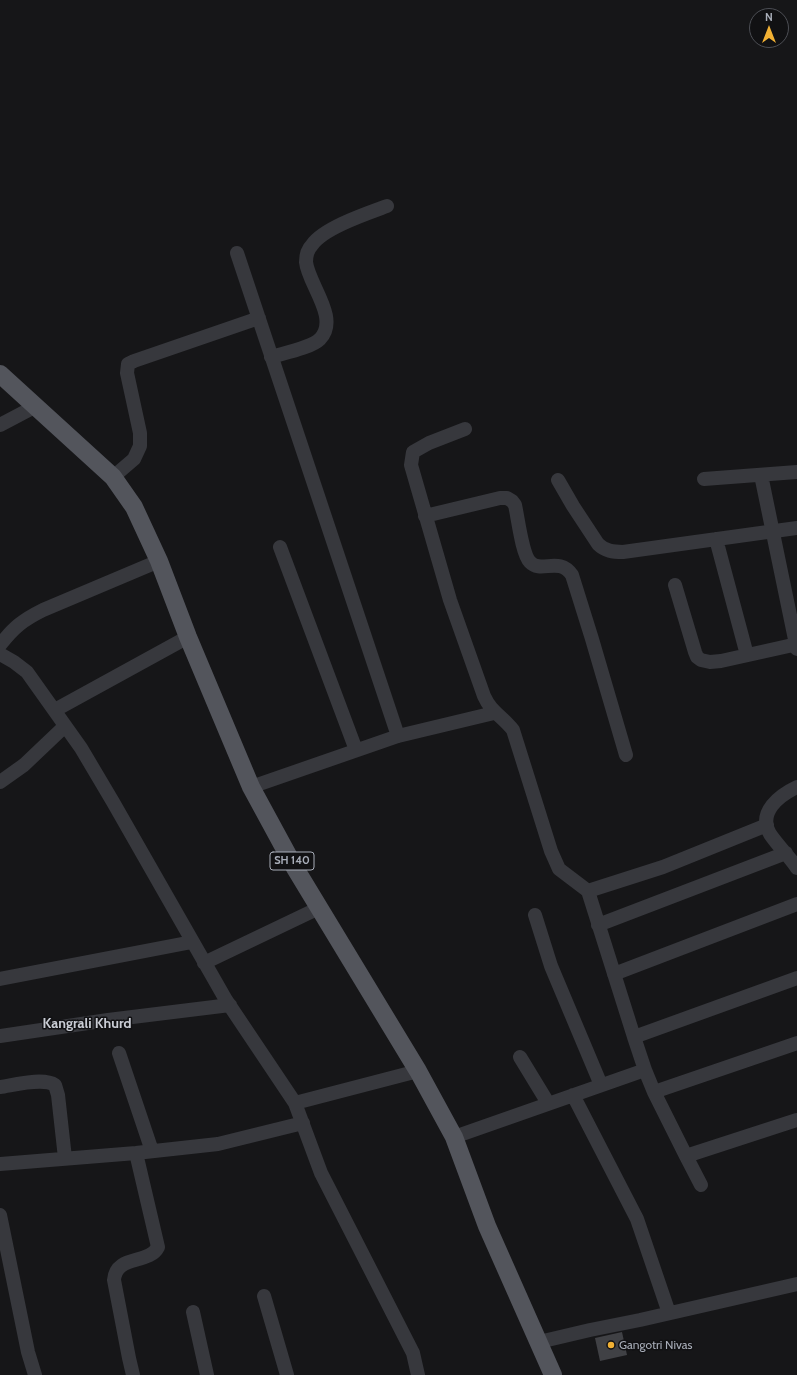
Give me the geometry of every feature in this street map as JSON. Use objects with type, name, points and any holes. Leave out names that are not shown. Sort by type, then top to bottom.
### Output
[{"type":"main road","name":"SH 140","points":[[0,374],[113,477],[134,507],[159,561],[188,637],[251,786],[295,868],[418,1071],[454,1137],[487,1226],[553,1375]]},
{"type":"street","points":[[271,357],[310,345],[320,339],[324,332],[327,323],[325,311],[306,262],[307,252],[312,243],[325,233],[344,223],[387,206]]},
{"type":"street","points":[[237,253],[398,736]]},
{"type":"street","points":[[113,477],[134,459],[140,446],[140,433],[127,373],[128,364],[259,318]]},
{"type":"street","points":[[0,425],[36,406]]},
{"type":"street","points":[[465,429],[429,443],[413,452],[411,465],[455,614],[488,705],[494,712],[505,720],[512,730],[551,851],[559,869],[588,892],[645,1070],[654,1092],[702,1185]]},
{"type":"street","points":[[704,479],[797,472]]},
{"type":"street","points":[[675,585],[695,652],[697,657],[705,662],[797,646],[761,475]]},
{"type":"street","points":[[558,480],[598,544],[607,551],[623,552],[797,528]]},
{"type":"street","points":[[425,516],[491,500],[507,498],[512,501],[515,505],[525,552],[529,562],[539,567],[557,565],[568,570],[572,575],[626,755]]},
{"type":"street","points":[[716,539],[747,655]]},
{"type":"street","points":[[280,547],[356,750]]},
{"type":"street","points":[[0,644],[17,625],[28,617],[50,606],[159,561]]},
{"type":"street","points":[[55,710],[188,637]]},
{"type":"street","points":[[0,654],[27,672],[81,748],[204,963],[295,1103],[322,1173],[413,1353],[418,1375]]},
{"type":"street","points":[[251,786],[398,736],[494,712]]},
{"type":"street","points":[[0,782],[24,765],[65,726]]},
{"type":"street","points":[[797,787],[779,798],[772,805],[767,814],[767,824],[770,834],[797,868]]},
{"type":"street","points":[[588,892],[663,867],[767,824]]},
{"type":"street","points":[[598,925],[786,853]]},
{"type":"street","points":[[614,974],[797,904]]},
{"type":"street","points":[[204,963],[319,908]]},
{"type":"street","points":[[535,915],[551,966],[600,1085]]},
{"type":"street","points":[[0,980],[192,942]]},
{"type":"street","points":[[634,1038],[797,978]]},
{"type":"street","points":[[0,1036],[108,1020],[230,1005]]},
{"type":"street","points":[[654,1092],[797,1043]]},
{"type":"street","points":[[119,1053],[152,1151]]},
{"type":"street","points":[[520,1057],[548,1103]]},
{"type":"street","points":[[454,1137],[645,1070]]},
{"type":"street","points":[[295,1103],[418,1071]]},
{"type":"street","points":[[0,1087],[42,1081],[50,1082],[55,1085],[58,1095],[65,1158]]},
{"type":"street","points":[[574,1095],[636,1219],[669,1313]]},
{"type":"street","points":[[686,1156],[797,1120]]},
{"type":"street","points":[[0,1164],[136,1153],[218,1144],[303,1123]]},
{"type":"street","points":[[133,1375],[114,1280],[115,1272],[120,1266],[156,1251],[158,1247],[136,1153]]},
{"type":"street","points":[[0,1215],[28,1352],[36,1375]]},
{"type":"street","points":[[539,1342],[797,1284]]},
{"type":"street","points":[[264,1296],[287,1375]]},
{"type":"street","points":[[193,1312],[207,1375]]},
{"type":"building","name":"Gangotri Nivas","points":[[622,1332],[627,1355],[600,1361],[595,1338]]},
{"type":"place","name":"Gangotri Nivas","points":[[611,1345]]},
{"type":"district","name":"Kangrali Khurd","points":[[87,1024]]}]
